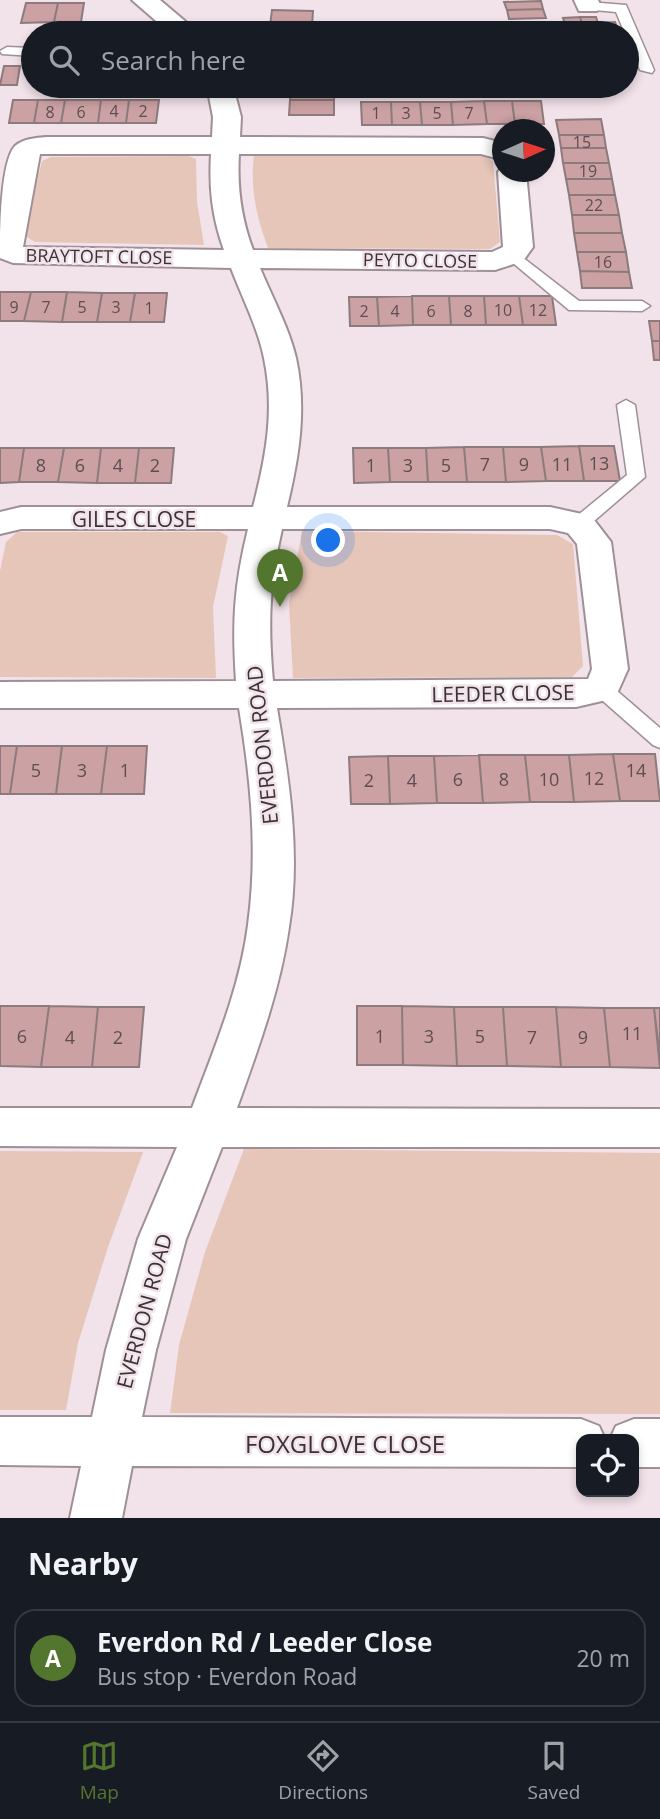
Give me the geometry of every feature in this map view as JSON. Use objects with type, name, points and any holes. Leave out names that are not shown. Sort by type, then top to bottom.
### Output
[{"type":"street","points":[[144,0],[171,21]]},
{"type":"street","name":"EVERDON ROAD","points":[[96,1518],[110,1442],[162,1239],[207,1129],[250,1009],[268,926],[273,855],[271,786],[256,694],[250,625],[253,579],[285,447],[285,400],[280,358],[229,225],[223,187],[227,117],[223,98]]},
{"type":"street","points":[[225,145],[483,146],[492,149]]},
{"type":"street","name":"BRAYTOFT CLOSE","points":[[225,145],[32,147],[24,153],[6,257],[241,258]]},
{"type":"street","points":[[513,182],[518,247],[513,255]]},
{"type":"street","name":"PEYTO CLOSE","points":[[241,258],[495,261],[513,255]]},
{"type":"street","name":"GILES CLOSE","points":[[0,523],[21,518],[268,520]]},
{"type":"street","points":[[268,520],[550,518],[579,524]]},
{"type":"street","name":"LEEDER CLOSE","points":[[256,694],[576,694],[602,688],[610,669],[594,542],[579,524]]},
{"type":"street","points":[[0,695],[256,694]]},
{"type":"street","points":[[0,1127],[660,1128]]},
{"type":"street","name":"FOXGLOVE CLOSE","points":[[0,1441],[576,1443]]},
{"type":"street","points":[[639,1443],[660,1443]]},
{"type":"lane","points":[[587,3],[621,8],[626,21]]},
{"type":"lane","points":[[8,51],[21,52]]},
{"type":"lane","points":[[639,51],[647,70]]},
{"type":"lane","points":[[513,255],[575,306],[642,306]]},
{"type":"lane","points":[[579,524],[636,477],[626,405]]},
{"type":"lane","points":[[602,688],[660,740]]},
{"type":"shaded area","points":[[254,154],[481,155],[492,160],[492,182],[495,182],[500,242],[490,249],[268,248],[255,202]]},
{"type":"shaded area","points":[[189,156],[196,159],[197,202],[204,245],[35,242],[24,235],[42,161],[51,157]]},
{"type":"shaded area","points":[[302,531],[557,535],[573,544],[583,666],[572,677],[293,678],[289,604]]},
{"type":"shaded area","points":[[17,532],[220,532],[228,536],[213,607],[216,678],[0,677],[0,571],[6,542]]},
{"type":"shaded area","points":[[244,1149],[660,1153],[660,1414],[170,1413],[179,1345],[205,1252]]},
{"type":"shaded area","points":[[0,1151],[143,1152],[108,1247],[78,1343],[66,1410],[0,1410]]},
{"type":"building","points":[[541,1],[543,9],[507,10],[504,2]]},
{"type":"building","points":[[26,3],[58,3],[54,21],[22,21]]},
{"type":"building","points":[[58,3],[84,3],[81,21],[54,21]]},
{"type":"building","points":[[543,9],[546,18],[509,19],[507,10]]},
{"type":"building","points":[[272,10],[313,11],[312,21],[271,21]]},
{"type":"building","points":[[580,17],[596,17],[597,21],[581,21]]},
{"type":"building","points":[[580,17],[581,21],[564,21],[563,18]]},
{"type":"building","points":[[4,66],[20,66],[17,85],[0,85]]},
{"type":"building","points":[[290,98],[334,98],[334,100]]},
{"type":"building","points":[[13,100],[38,100],[34,123],[9,123]]},
{"type":"building","points":[[38,100],[65,100],[61,123],[34,123]]},
{"type":"building","points":[[65,100],[101,100],[98,123],[61,123]]},
{"type":"building","points":[[101,100],[129,100],[126,123],[98,123]]},
{"type":"building","points":[[129,100],[159,100],[156,123],[126,123]]},
{"type":"building","points":[[290,100],[334,100],[334,115],[289,115]]},
{"type":"building","points":[[484,101],[512,101],[514,119],[492,119],[492,124],[487,124]]},
{"type":"building","points":[[484,101],[487,124],[453,125],[451,102]]},
{"type":"building","points":[[512,101],[541,101],[543,119],[514,119]]},
{"type":"building","points":[[361,102],[391,102],[392,125],[362,125]]},
{"type":"building","points":[[391,102],[420,102],[422,125],[392,125]]},
{"type":"building","points":[[420,102],[451,102],[453,125],[422,125]]},
{"type":"building","points":[[601,119],[604,135],[559,135],[556,120]]},
{"type":"building","points":[[559,135],[604,135],[606,148],[561,148]]},
{"type":"building","points":[[561,148],[606,148],[609,163],[563,163]]},
{"type":"building","points":[[563,163],[609,163],[612,179],[566,179]]},
{"type":"building","points":[[566,179],[612,179],[615,195],[569,195]]},
{"type":"building","points":[[569,195],[615,195],[619,215],[572,215]]},
{"type":"building","points":[[572,215],[619,215],[622,233],[574,233]]},
{"type":"building","points":[[574,233],[622,233],[626,252],[577,252]]},
{"type":"building","points":[[577,252],[626,252],[629,272],[580,271]]},
{"type":"building","points":[[580,271],[629,272],[632,288],[582,288]]},
{"type":"building","points":[[0,292],[31,292],[24,321],[0,321]]},
{"type":"building","points":[[31,292],[67,292],[62,322],[24,321]]},
{"type":"building","points":[[67,292],[102,293],[97,322],[62,322]]},
{"type":"building","points":[[102,293],[135,293],[130,322],[97,322]]},
{"type":"building","points":[[135,293],[167,293],[164,322],[130,322]]},
{"type":"building","points":[[412,296],[413,325],[379,326],[377,297]]},
{"type":"building","points":[[412,296],[449,296],[451,325],[413,325]]},
{"type":"building","points":[[449,296],[484,296],[486,325],[451,325]]},
{"type":"building","points":[[484,296],[519,296],[523,325],[486,325]]},
{"type":"building","points":[[519,296],[552,296],[556,325],[523,325]]},
{"type":"building","points":[[349,297],[377,297],[379,326],[350,326]]},
{"type":"building","points":[[649,321],[660,321],[660,341],[652,341]]},
{"type":"building","points":[[652,341],[660,341],[660,360],[654,360]]},
{"type":"building","points":[[579,446],[614,446],[620,481],[584,481]]},
{"type":"building","points":[[579,446],[584,481],[546,481],[541,447]]},
{"type":"building","points":[[464,447],[467,482],[428,482],[426,448]]},
{"type":"building","points":[[464,447],[503,447],[506,482],[467,482]]},
{"type":"building","points":[[503,447],[541,447],[546,481],[506,482]]},
{"type":"building","points":[[0,448],[24,448],[19,482],[0,483]]},
{"type":"building","points":[[24,448],[64,448],[58,482],[19,482]]},
{"type":"building","points":[[64,448],[101,448],[97,483],[58,482]]},
{"type":"building","points":[[101,448],[139,448],[135,483],[97,483]]},
{"type":"building","points":[[139,448],[174,448],[171,483],[135,483]]},
{"type":"building","points":[[353,448],[388,448],[390,482],[354,483]]},
{"type":"building","points":[[388,448],[426,448],[428,482],[390,482]]},
{"type":"building","points":[[0,746],[17,746],[10,794],[0,794]]},
{"type":"building","points":[[17,746],[62,746],[56,794],[10,794]]},
{"type":"building","points":[[62,746],[107,746],[101,794],[56,794]]},
{"type":"building","points":[[107,746],[147,746],[144,794],[101,794]]},
{"type":"building","points":[[613,754],[620,801],[574,802],[569,755]]},
{"type":"building","points":[[613,754],[655,754],[660,801],[620,801]]},
{"type":"building","points":[[479,755],[483,803],[437,803],[434,756]]},
{"type":"building","points":[[479,755],[525,755],[530,802],[483,803]]},
{"type":"building","points":[[525,755],[569,755],[574,802],[530,802]]},
{"type":"building","points":[[388,756],[390,804],[351,804],[349,757]]},
{"type":"building","points":[[388,756],[434,756],[437,803],[390,804]]},
{"type":"building","points":[[0,1006],[49,1006],[41,1067],[0,1066]]},
{"type":"building","points":[[49,1006],[98,1007],[92,1067],[41,1067]]},
{"type":"building","points":[[357,1006],[402,1006],[403,1065],[357,1065]]},
{"type":"building","points":[[402,1006],[454,1007],[457,1066],[403,1065]]},
{"type":"building","points":[[98,1007],[144,1007],[139,1067],[92,1067]]},
{"type":"building","points":[[454,1007],[503,1007],[507,1066],[457,1066]]},
{"type":"building","points":[[503,1007],[556,1007],[561,1067],[507,1066]]},
{"type":"building","points":[[556,1007],[604,1008],[610,1067],[561,1067]]},
{"type":"building","points":[[604,1008],[654,1008],[660,1068],[610,1067]]},
{"type":"building","points":[[654,1008],[660,1008],[660,1058]]},
{"type":"place","name":"Everdon Rd / Leeder Close","points":[[280,607]]}]
